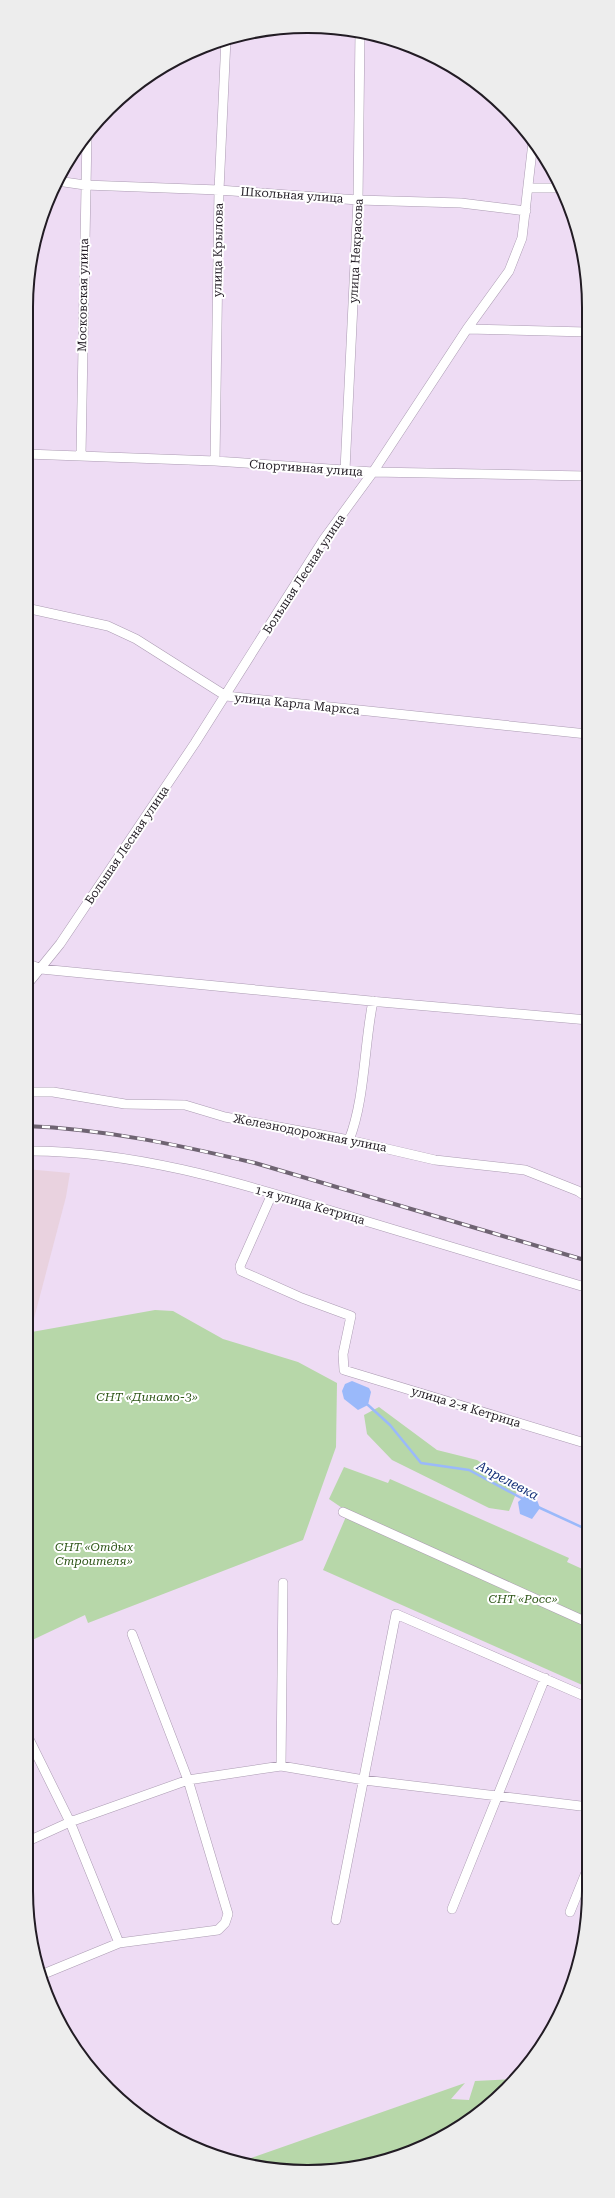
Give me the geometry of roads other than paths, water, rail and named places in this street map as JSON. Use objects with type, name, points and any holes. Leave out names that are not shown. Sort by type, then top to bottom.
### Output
[{"type":"street","name":"улица Некрасова","points":[[345,470],[358,200],[360,38]]},
{"type":"street","name":"улица Крылова","points":[[215,461],[219,190],[226,46]]},
{"type":"street","name":"Московская улица","points":[[81,455],[87,145]]},
{"type":"street","name":"Большая Лесная улица","points":[[33,978],[68,931],[226,696],[324,539],[373,472],[467,329],[509,271],[522,238],[532,150]]},
{"type":"street","name":"Школьная улица","points":[[63,182],[85,185],[219,190],[358,200],[461,203],[526,211]]},
{"type":"street","points":[[528,188],[555,188]]},
{"type":"street","points":[[467,329],[582,332]]},
{"type":"street","name":"Спортивная улица","points":[[33,454],[215,461],[373,472],[582,476]]},
{"type":"street","name":"улица Карла Маркса","points":[[33,610],[108,626],[136,639],[226,696],[582,733]]},
{"type":"street","points":[[33,966],[41,969],[373,1002],[582,1019]]},
{"type":"street","points":[[349,1140],[356,1120],[367,1029],[373,1002]]},
{"type":"street","name":"Железнодорожная улица","points":[[33,1092],[53,1092],[125,1104],[185,1105],[225,1116],[349,1140],[435,1160],[525,1170],[582,1194]]},
{"type":"street","name":"1-я улица Кетрица","points":[[33,1152],[106,1156],[167,1166],[272,1194],[582,1286]]},
{"type":"street","name":"улица 2-я Кетрица","points":[[272,1194],[240,1266],[241,1271],[302,1298],[351,1316],[343,1354],[344,1370],[582,1442]]},
{"type":"street","points":[[343,1512],[582,1620]]},
{"type":"street","points":[[280,1766],[283,1583]]},
{"type":"street","points":[[336,1920],[396,1614],[582,1695]]},
{"type":"street","points":[[46,1973],[119,1943],[218,1930],[225,1923],[228,1914],[224,1896],[188,1780],[132,1634]]},
{"type":"street","points":[[452,1909],[545,1678]]},
{"type":"street","points":[[33,1747],[70,1822],[119,1943]]},
{"type":"street","points":[[33,1839],[70,1822],[188,1780],[280,1766],[364,1780],[582,1806]]},
{"type":"street","points":[[570,1912],[582,1882]]},
{"type":"water","points":[[352,1381],[369,1388],[371,1392],[368,1405],[358,1410],[344,1399],[342,1391],[345,1384]]},
{"type":"water","points":[[526,1495],[537,1500],[540,1508],[532,1519],[520,1514],[518,1502]]},
{"type":"waterway","name":"Апрелевка","points":[[368,1405],[390,1425],[421,1463],[469,1470],[525,1500]]},
{"type":"waterway","name":"Апрелевка","points":[[538,1507],[582,1527]]},
{"type":"railway","points":[[33,1126],[113,1134],[198,1150],[255,1163],[582,1259]]},
{"type":"park label","name":"СНТ «Динамо-3»","points":[[147,1397]]},
{"type":"park label","name":"СНТ «Отдых Строителя»","points":[[94,1554]]},
{"type":"park label","name":"СНТ «Росс»","points":[[523,1599]]}]
